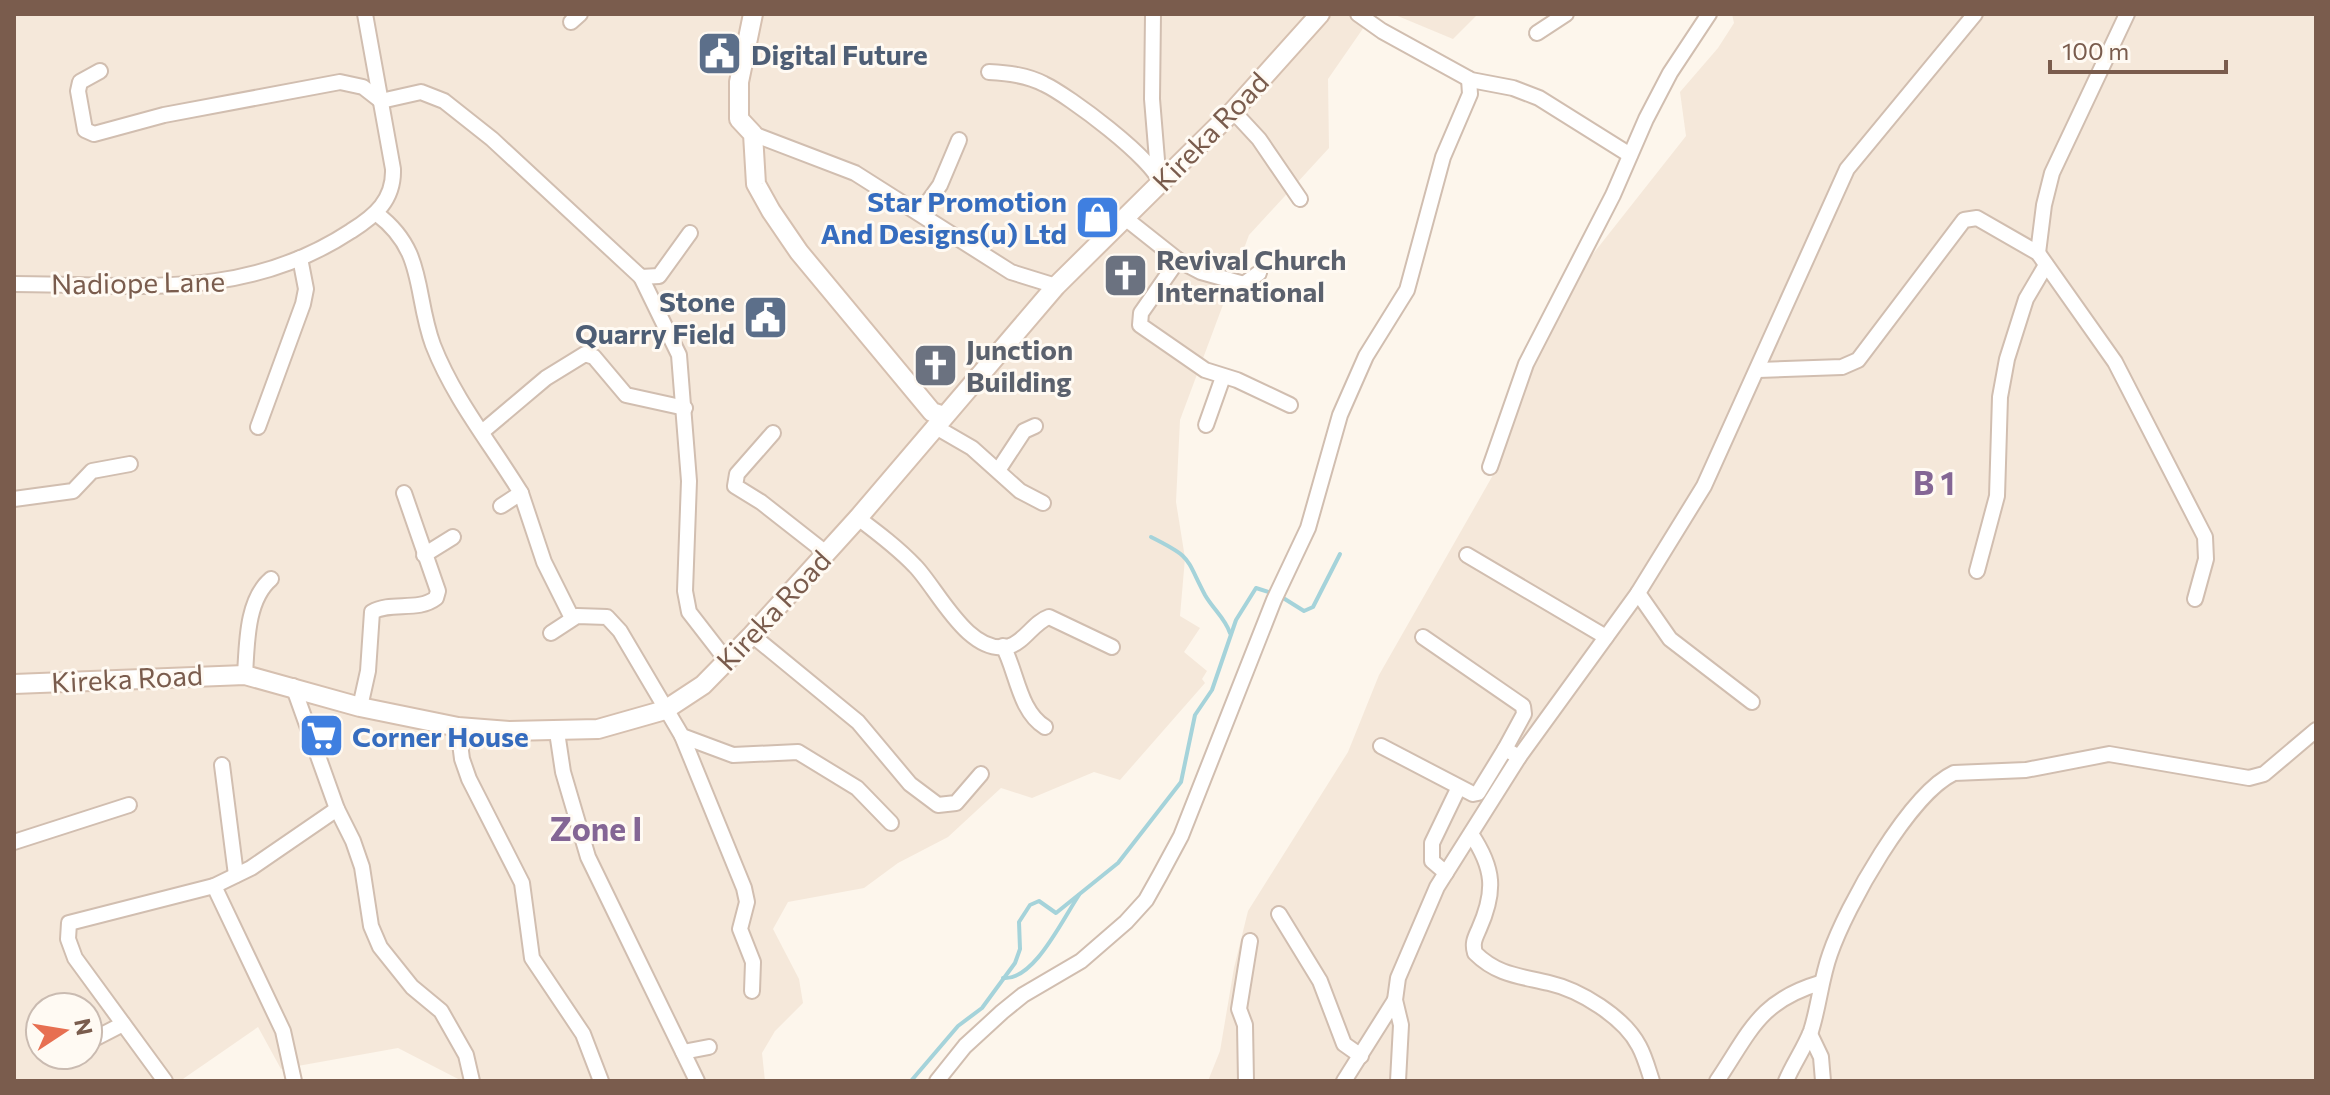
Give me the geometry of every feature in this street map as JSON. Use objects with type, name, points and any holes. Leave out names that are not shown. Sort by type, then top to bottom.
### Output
[{"type":"main road","points":[[753,14],[739,82],[739,119],[753,134],[756,184],[799,252],[939,421]]},
{"type":"main road","name":"Kireka Road","points":[[14,684],[245,675],[360,707],[458,727],[557,732],[598,729],[665,710],[703,685],[752,635],[858,518],[1056,286],[1125,218],[1159,178],[1233,111],[1320,14]]},
{"type":"street","points":[[365,14],[393,180],[377,214],[408,245],[433,345],[461,400],[521,493],[544,562],[572,618]]},
{"type":"street","points":[[1153,14],[1152,99],[1159,178]]},
{"type":"street","points":[[1358,14],[1469,79],[1513,88],[1562,111],[1630,155]]},
{"type":"street","points":[[1537,33],[1566,14]]},
{"type":"street","points":[[1490,467],[1526,364],[1613,195],[1670,73],[1709,14]]},
{"type":"street","points":[[1344,1081],[1395,1000],[1400,969],[1446,873],[1519,757],[1638,593],[1704,486],[1847,169],[1975,14]]},
{"type":"street","points":[[1977,571],[1997,496],[2000,397],[2007,359],[2042,259],[2052,173],[2127,14]]},
{"type":"street","points":[[100,71],[80,82],[78,91],[85,130],[94,134],[164,115],[340,82],[363,87],[381,101]]},
{"type":"street","points":[[989,72],[1019,75],[1054,89],[1138,152],[1159,178]]},
{"type":"street","points":[[937,1081],[965,1046],[1002,1012],[1023,995],[1081,961],[1126,922],[1146,900],[1181,836],[1276,595],[1308,528],[1345,404],[1366,356],[1407,290],[1443,157],[1470,94],[1469,79]]},
{"type":"street","points":[[381,101],[421,92],[444,101],[492,139],[641,277],[679,355],[689,481],[685,591],[695,623],[727,661]]},
{"type":"street","points":[[1233,111],[1259,139],[1300,199]]},
{"type":"street","points":[[753,134],[855,173],[1011,272],[1056,286]]},
{"type":"street","points":[[920,213],[940,185],[959,140]]},
{"type":"street","name":"Nadiope Lane","points":[[14,284],[193,285],[237,280],[300,258],[377,214]]},
{"type":"street","points":[[1125,218],[1178,260],[1201,272],[1244,284],[1259,273]]},
{"type":"street","points":[[1758,370],[1842,367],[1858,360],[1968,218],[1977,218],[2042,259],[2115,362],[2201,525],[2206,559],[2195,599]]},
{"type":"street","points":[[641,277],[659,276],[690,233]]},
{"type":"street","points":[[258,427],[303,304],[306,289],[300,258]]},
{"type":"street","points":[[1178,260],[1138,321],[1205,370],[1237,380],[1290,405]]},
{"type":"street","points":[[482,432],[546,378],[585,354],[594,357],[626,395],[685,408]]},
{"type":"street","points":[[1206,425],[1223,377]]},
{"type":"street","points":[[939,421],[999,469],[1020,491],[1043,503]]},
{"type":"street","points":[[999,469],[1024,431],[1035,426]]},
{"type":"street","points":[[773,433],[737,474],[735,486],[761,502],[826,553]]},
{"type":"street","points":[[14,499],[73,491],[92,471],[130,464]]},
{"type":"street","points":[[360,707],[368,671],[372,612],[425,604],[436,598],[437,584],[404,493]]},
{"type":"street","points":[[501,506],[521,493]]},
{"type":"street","points":[[858,518],[918,568],[965,631],[1003,646],[1011,646],[1049,617],[1112,647]]},
{"type":"street","points":[[424,555],[453,537]]},
{"type":"street","points":[[1467,555],[1606,637]]},
{"type":"street","points":[[245,675],[253,611],[259,593],[271,579]]},
{"type":"street","points":[[1638,593],[1670,639],[1752,702]]},
{"type":"street","points":[[551,633],[572,618],[595,614],[613,622],[682,736],[744,888],[747,902],[740,929],[753,962],[752,991]]},
{"type":"street","points":[[752,635],[858,722],[904,777],[938,805],[956,803],[981,774]]},
{"type":"street","points":[[1381,746],[1458,789],[1478,793],[1524,714],[1523,706],[1423,637]]},
{"type":"street","points":[[1003,646],[1016,671],[1024,702],[1036,721],[1045,727]]},
{"type":"street","points":[[293,686],[337,809],[362,867],[371,926],[380,947],[403,978],[441,1011],[466,1055],[472,1081]]},
{"type":"street","points":[[458,727],[462,759],[469,779],[522,883],[532,958],[583,1034],[601,1081]]},
{"type":"street","points":[[1786,1081],[1810,1034],[1820,983],[1843,923],[1873,867],[1928,793],[1944,778],[1954,773],[2026,770],[2109,754],[2249,778],[2264,774],[2316,730]]},
{"type":"street","points":[[557,732],[563,772],[588,857],[697,1081]]},
{"type":"street","points":[[682,736],[733,755],[798,752],[857,788],[891,823]]},
{"type":"street","points":[[1505,749],[1519,757]]},
{"type":"street","points":[[222,765],[236,875]]},
{"type":"street","points":[[1446,873],[1432,861],[1430,849],[1458,789]]},
{"type":"street","points":[[14,842],[129,805]]},
{"type":"street","points":[[165,1081],[75,958],[68,939],[69,923],[214,886],[337,809]]},
{"type":"street","points":[[1471,834],[1487,860],[1493,882],[1487,910],[1474,939],[1475,953],[1508,975],[1561,986],[1596,1006],[1620,1024],[1638,1044],[1652,1081]]},
{"type":"street","points":[[214,886],[283,1031],[294,1081]]},
{"type":"street","points":[[1279,914],[1320,981],[1344,1044],[1361,1056]]},
{"type":"street","points":[[1246,1081],[1245,1025],[1239,1009],[1250,941]]},
{"type":"street","points":[[1717,1081],[1748,1030],[1770,1006],[1784,996],[1820,983]]},
{"type":"street","points":[[1395,1000],[1401,1025],[1398,1081]]},
{"type":"street","points":[[104,1034],[123,1024]]},
{"type":"street","points":[[1810,1034],[1821,1057],[1823,1081]]},
{"type":"street","points":[[683,1052],[709,1047]]},
{"type":"shaded area","points":[[14,14],[1373,14],[1328,79],[1329,148],[1249,235],[1180,420],[1176,502],[1185,558],[1180,616],[1200,628],[1184,652],[1207,671],[1202,679],[1205,683],[1120,780],[1094,772],[1032,798],[1001,788],[948,837],[898,863],[864,888],[788,902],[773,929],[799,979],[803,1003],[775,1031],[762,1053],[765,1081],[462,1081],[398,1048],[281,1069],[258,1027],[180,1081],[14,1081]]},
{"type":"shaded area","points":[[1393,14],[1478,14],[1453,39]]},
{"type":"shaded area","points":[[1732,14],[2316,14],[2316,1081],[1208,1081],[1220,1051],[1234,968],[1248,911],[1348,752],[1379,675],[1501,461],[1514,382],[1548,311],[1686,136],[1680,92],[1718,48],[1734,23]]},
{"type":"waterway","points":[[1151,537],[1186,560],[1230,633]]},
{"type":"waterway","points":[[1280,596],[1304,611],[1313,607],[1340,554]]},
{"type":"waterway","points":[[911,1081],[958,1026],[982,1008],[1015,963],[1020,949],[1019,922],[1030,905],[1039,901],[1056,913],[1118,863],[1181,782],[1195,715],[1212,690],[1236,620],[1256,588],[1272,593]]},
{"type":"waterway","points":[[1003,978],[1026,970],[1036,960],[1079,895]]},
{"type":"place","name":"Digital Future","points":[[720,54]]},
{"type":"place","name":"Star Promotion And Designs(u) Ltd","points":[[1098,217]]},
{"type":"place","name":"Revival Church International","points":[[1125,275]]},
{"type":"place","name":"Stone Quarry Field","points":[[766,317]]},
{"type":"place","name":"Junction Building","points":[[935,365]]},
{"type":"place","name":"Corner House","points":[[321,736]]},
{"type":"district","name":"B 1","points":[[1934,482]]},
{"type":"district","name":"Zone I","points":[[596,828]]}]
